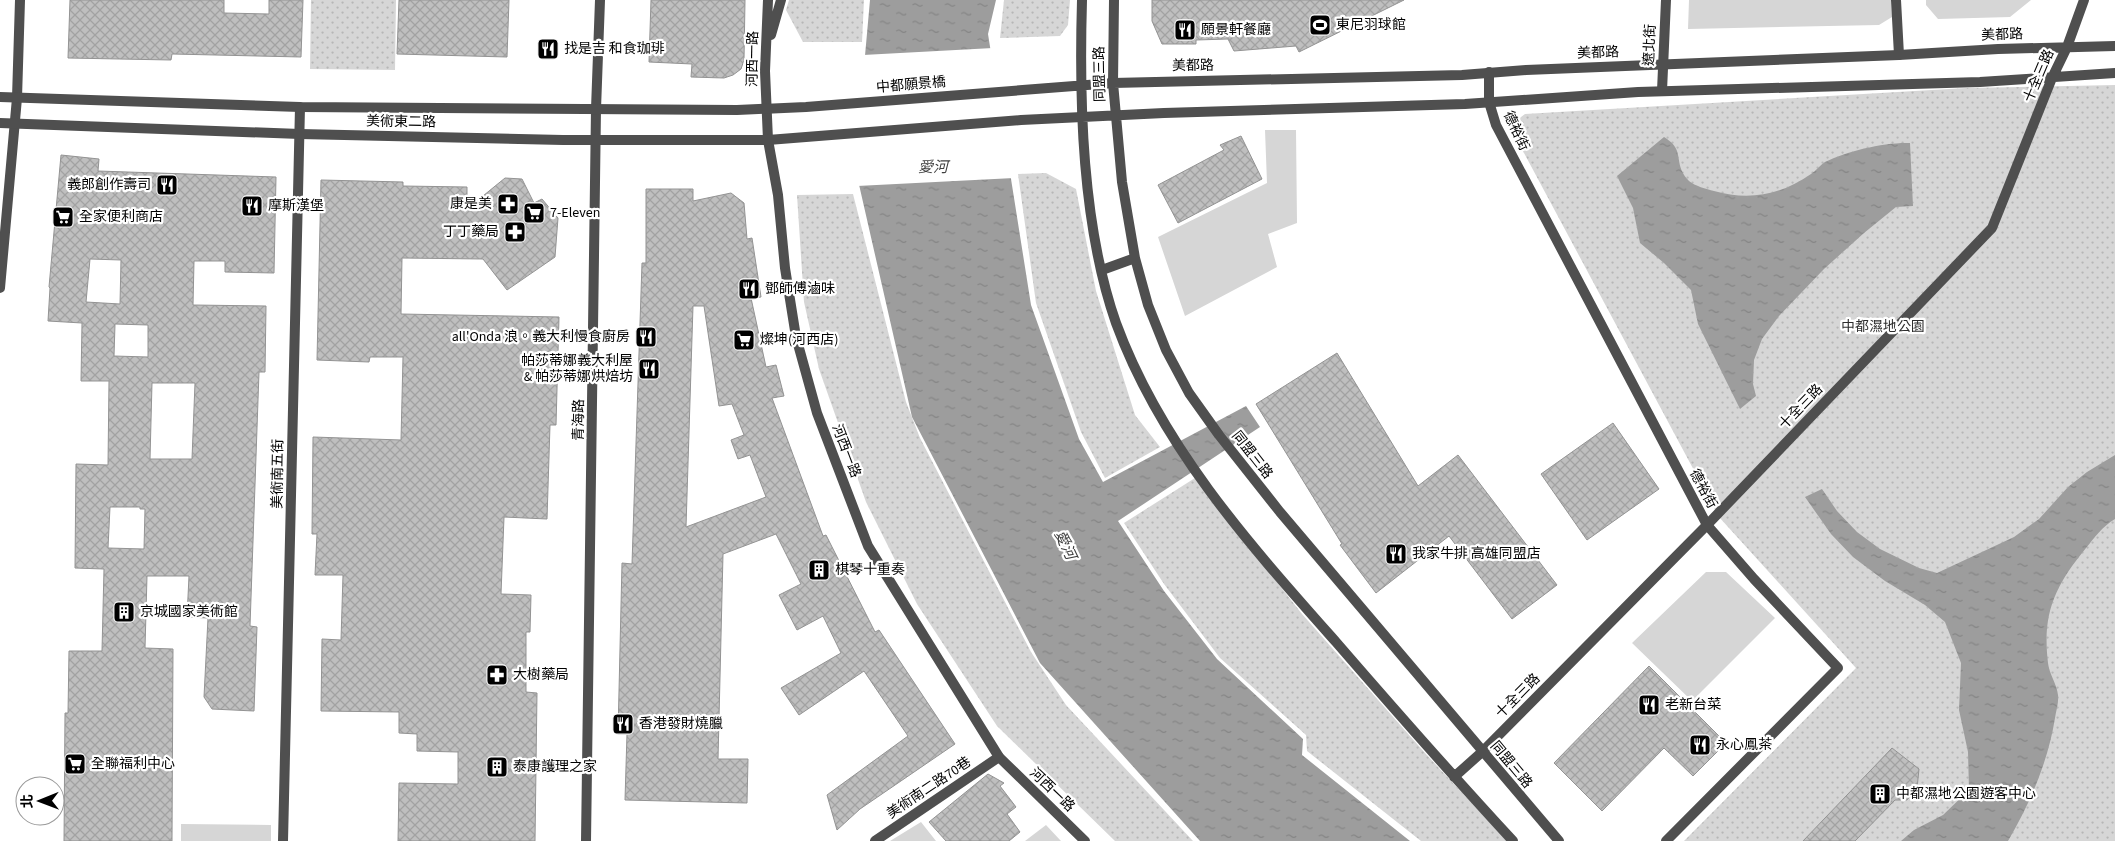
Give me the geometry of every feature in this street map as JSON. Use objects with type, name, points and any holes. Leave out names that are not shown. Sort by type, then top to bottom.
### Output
[{"type":"street","points":[[0,288],[17,98],[20,0]]},
{"type":"street","name":"青海路","points":[[586,841],[596,109],[600,0]]},
{"type":"street","name":"河西一路","points":[[768,0],[766,50],[768,140],[778,195],[785,268],[796,337],[817,413],[868,546],[999,757],[1085,841]]},
{"type":"street","points":[[766,50],[781,0]]},
{"type":"street","name":"同盟三路","points":[[1082,0],[1082,119],[1088,184],[1102,270],[1115,320],[1134,369],[1185,457],[1246,540],[1454,777],[1513,841]]},
{"type":"street","name":"同盟三路","points":[[1114,0],[1113,83],[1122,182],[1135,258],[1148,305],[1166,350],[1194,400],[1280,512],[1559,841]]},
{"type":"street","name":"遼北街","points":[[1662,92],[1666,0]]},
{"type":"street","points":[[1896,0],[1899,56]]},
{"type":"street","name":"十全三路","points":[[1454,777],[1482,752],[1707,526],[1992,228],[2052,78],[2067,47],[2084,0]]},
{"type":"street","name":"美都路","points":[[1081,86],[1113,83],[1462,74],[1662,64],[1899,56],[1998,49],[2115,46]]},
{"type":"street","name":"德裕街","points":[[1489,72],[1489,102],[1496,125],[1707,526],[1838,668],[1666,841]]},
{"type":"street","points":[[1082,119],[1115,116],[1489,102],[1662,92],[2052,78],[2115,73]]},
{"type":"street","name":"中都願景橋","points":[[799,108],[1081,86]]},
{"type":"street","name":"美術東二路","points":[[0,97],[300,108],[799,108]]},
{"type":"street","name":"美術南五街","points":[[283,841],[300,108]]},
{"type":"street","name":"美術東二路","points":[[0,124],[597,141],[768,140],[1021,120],[1082,119]]},
{"type":"street","points":[[1102,270],[1135,258]]},
{"type":"street","name":"美術南二路70巷","points":[[876,841],[999,757]]},
{"type":"green space","points":[[311,0],[396,0],[395,70],[310,69]]},
{"type":"green space","points":[[789,0],[864,0],[862,42],[803,42],[786,10]]},
{"type":"green space","points":[[1004,0],[1070,0],[1068,25],[1060,36],[1000,38]]},
{"type":"green space","points":[[1689,0],[1891,0],[1892,17],[1879,25],[1688,29]]},
{"type":"green space","points":[[1926,0],[2031,0],[2010,17],[1938,19],[1926,5]]},
{"type":"green space","name":"中都濕地公園","points":[[2115,85],[2115,841],[1684,841],[1856,668],[1719,517],[1516,138],[1513,123],[1525,114],[1966,88]]},
{"type":"green space","points":[[1265,130],[1296,130],[1297,223],[1268,234],[1277,267],[1185,316],[1158,237],[1267,183]]},
{"type":"green space","points":[[1046,173],[1076,189],[1096,291],[1135,415],[1160,447],[1105,478],[1081,432],[1036,303],[1018,174]]},
{"type":"green space","points":[[853,194],[906,402],[920,438],[1031,652],[1066,705],[1193,841],[1115,841],[997,726],[917,604],[866,502],[819,369],[804,302],[797,195]]},
{"type":"green space","points":[[1195,478],[1302,614],[1425,753],[1507,841],[1421,841],[1307,751],[1306,735],[1220,658],[1164,584],[1124,523]]},
{"type":"green space","points":[[1706,572],[1726,572],[1775,618],[1692,701],[1632,643]]},
{"type":"green space","points":[[921,822],[936,841],[890,841]]},
{"type":"green space","points":[[181,824],[271,825],[271,841],[181,841]]},
{"type":"green space","points":[[1046,825],[1061,841],[1025,841]]},
{"type":"water","name":"愛河","points":[[870,0],[996,0],[988,34],[1031,305],[1079,439],[1103,482],[1246,406],[1260,427],[1118,521],[1164,591],[1217,659],[1303,739],[1302,755],[1410,841],[1200,841],[1040,663],[912,417],[855,167]]},
{"type":"water","points":[[1664,137],[1675,147],[1680,167],[1689,181],[1697,186],[1740,196],[1764,194],[1788,187],[1811,174],[1825,162],[1844,154],[1878,146],[1910,143],[1913,206],[1896,207],[1864,233],[1824,269],[1779,316],[1762,339],[1754,360],[1753,384],[1756,396],[1740,409],[1698,324],[1691,290],[1664,263],[1640,243],[1633,208],[1617,176]]},
{"type":"water","points":[[2115,455],[2115,519],[2096,536],[2066,575],[2053,601],[2049,615],[2047,629],[2048,663],[2057,691],[2058,704],[2043,766],[2031,797],[2016,827],[2008,841],[1901,841],[1914,830],[1943,815],[1969,790],[1968,752],[1959,710],[1961,663],[1945,622],[1925,605],[1885,581],[1853,557],[1831,534],[1805,497],[1822,489],[1837,511],[1857,532],[1880,549],[1919,568],[1937,573],[2014,537],[2039,519],[2068,487],[2087,472]]},
{"type":"pier","points":[[993,48],[1014,178],[857,186],[853,167],[863,55]]},
{"type":"building","points":[[70,0],[224,0],[224,13],[269,14],[269,0],[303,0],[301,57],[172,54],[171,60],[68,58]]},
{"type":"building","points":[[399,0],[509,0],[507,57],[397,54]]},
{"type":"building","points":[[651,0],[745,0],[744,60],[741,69],[733,75],[724,78],[691,77],[692,64],[649,62]]},
{"type":"building","name":"東尼羽球館","points":[[1152,0],[1404,0],[1299,52],[1296,46],[1234,51],[1228,39],[1196,40],[1196,44],[1162,44],[1152,21]]},
{"type":"building","points":[[1241,136],[1262,179],[1178,223],[1158,185],[1224,150],[1220,145]]},
{"type":"building","points":[[61,155],[99,159],[98,171],[276,177],[274,273],[225,272],[225,261],[194,261],[193,305],[266,306],[265,372],[259,372],[250,626],[257,627],[254,711],[212,709],[204,697],[208,618],[187,617],[189,576],[147,576],[145,648],[173,649],[172,841],[64,841],[65,713],[68,713],[69,651],[102,651],[104,569],[75,568],[76,464],[108,465],[109,381],[81,381],[82,323],[48,321]],"holes":[[[90,259],[121,260],[120,304],[86,302]],[[115,324],[148,325],[148,357],[114,356]],[[152,383],[195,383],[192,459],[150,459]],[[110,507],[140,507],[140,509],[145,509],[144,549],[108,548]]]},
{"type":"building","points":[[505,178],[522,179],[534,203],[542,199],[558,218],[555,257],[507,290],[483,259],[402,258],[401,314],[559,317],[556,425],[550,425],[547,519],[504,517],[501,594],[531,595],[530,632],[526,632],[526,692],[537,693],[535,841],[398,841],[399,783],[458,784],[458,752],[417,751],[417,734],[399,733],[399,712],[321,711],[322,639],[341,640],[343,575],[315,575],[317,534],[312,534],[313,437],[401,440],[403,357],[370,357],[369,362],[317,360],[321,180],[403,182],[403,186],[467,187],[467,209]]},
{"type":"building","points":[[646,189],[693,189],[693,201],[731,193],[744,203],[747,239],[752,238],[761,297],[751,298],[766,367],[776,365],[784,396],[772,398],[823,536],[826,535],[875,632],[879,630],[955,744],[860,809],[837,830],[827,795],[908,736],[864,671],[799,715],[781,688],[841,653],[823,616],[797,630],[779,595],[801,584],[776,534],[723,554],[718,759],[748,759],[747,803],[625,800],[627,734],[618,734],[622,563],[632,564],[642,263],[646,263]],"holes":[[[693,306],[704,306],[719,406],[732,404],[744,435],[731,440],[738,459],[750,455],[766,497],[686,527]]]},
{"type":"building","points":[[1337,353],[1418,486],[1458,455],[1557,585],[1512,619],[1449,536],[1376,593],[1340,545],[1342,544],[1256,404]]},
{"type":"building","points":[[1613,423],[1659,489],[1587,540],[1541,474]]},
{"type":"building","name":"老新台菜","points":[[1649,666],[1726,743],[1693,776],[1664,748],[1602,811],[1554,763]]},
{"type":"building","name":"中都濕地公園遊客中心","points":[[1892,748],[1919,769],[1917,788],[1907,800],[1895,800],[1855,841],[1803,841]]},
{"type":"building","points":[[988,774],[1004,783],[1000,786],[1016,807],[1007,814],[1020,832],[1009,841],[946,841],[929,822]]},
{"type":"place","name":"東尼羽球館","points":[[1320,25]]},
{"type":"place","name":"願景軒餐廳","points":[[1185,30]]},
{"type":"place","name":"找是吉 和食珈琲","points":[[548,49]]},
{"type":"place","name":"義郎創作壽司","points":[[167,185]]},
{"type":"place","name":"康是美","points":[[508,204]]},
{"type":"place","name":"摩斯漢堡","points":[[252,206]]},
{"type":"place","name":"7-Eleven","points":[[534,213]]},
{"type":"place","name":"全家便利商店","points":[[63,217]]},
{"type":"place","name":"丁丁藥局","points":[[515,232]]},
{"type":"place","name":"鄧師傅滷味","points":[[749,289]]},
{"type":"place","name":"all'Onda 浪。義大利慢食廚房","points":[[646,337]]},
{"type":"place","name":"燦坤(河西店)","points":[[744,340]]},
{"type":"place","name":"帕莎蒂娜義大利屋 & 帕莎蒂娜烘焙坊","points":[[649,369]]},
{"type":"place","name":"我家牛排 高雄同盟店","points":[[1396,554]]},
{"type":"place","name":"棋琴十重奏","points":[[819,570]]},
{"type":"place","name":"京城國家美術館","points":[[124,612]]},
{"type":"place","name":"大樹藥局","points":[[497,675]]},
{"type":"place","name":"老新台菜","points":[[1649,705]]},
{"type":"place","name":"香港發財燒臘","points":[[623,724]]},
{"type":"place","name":"永心鳳茶","points":[[1700,745]]},
{"type":"place","name":"全聯福利中心","points":[[75,764]]},
{"type":"place","name":"泰康護理之家","points":[[497,767]]},
{"type":"place","name":"中都濕地公園遊客中心","points":[[1880,794]]}]
